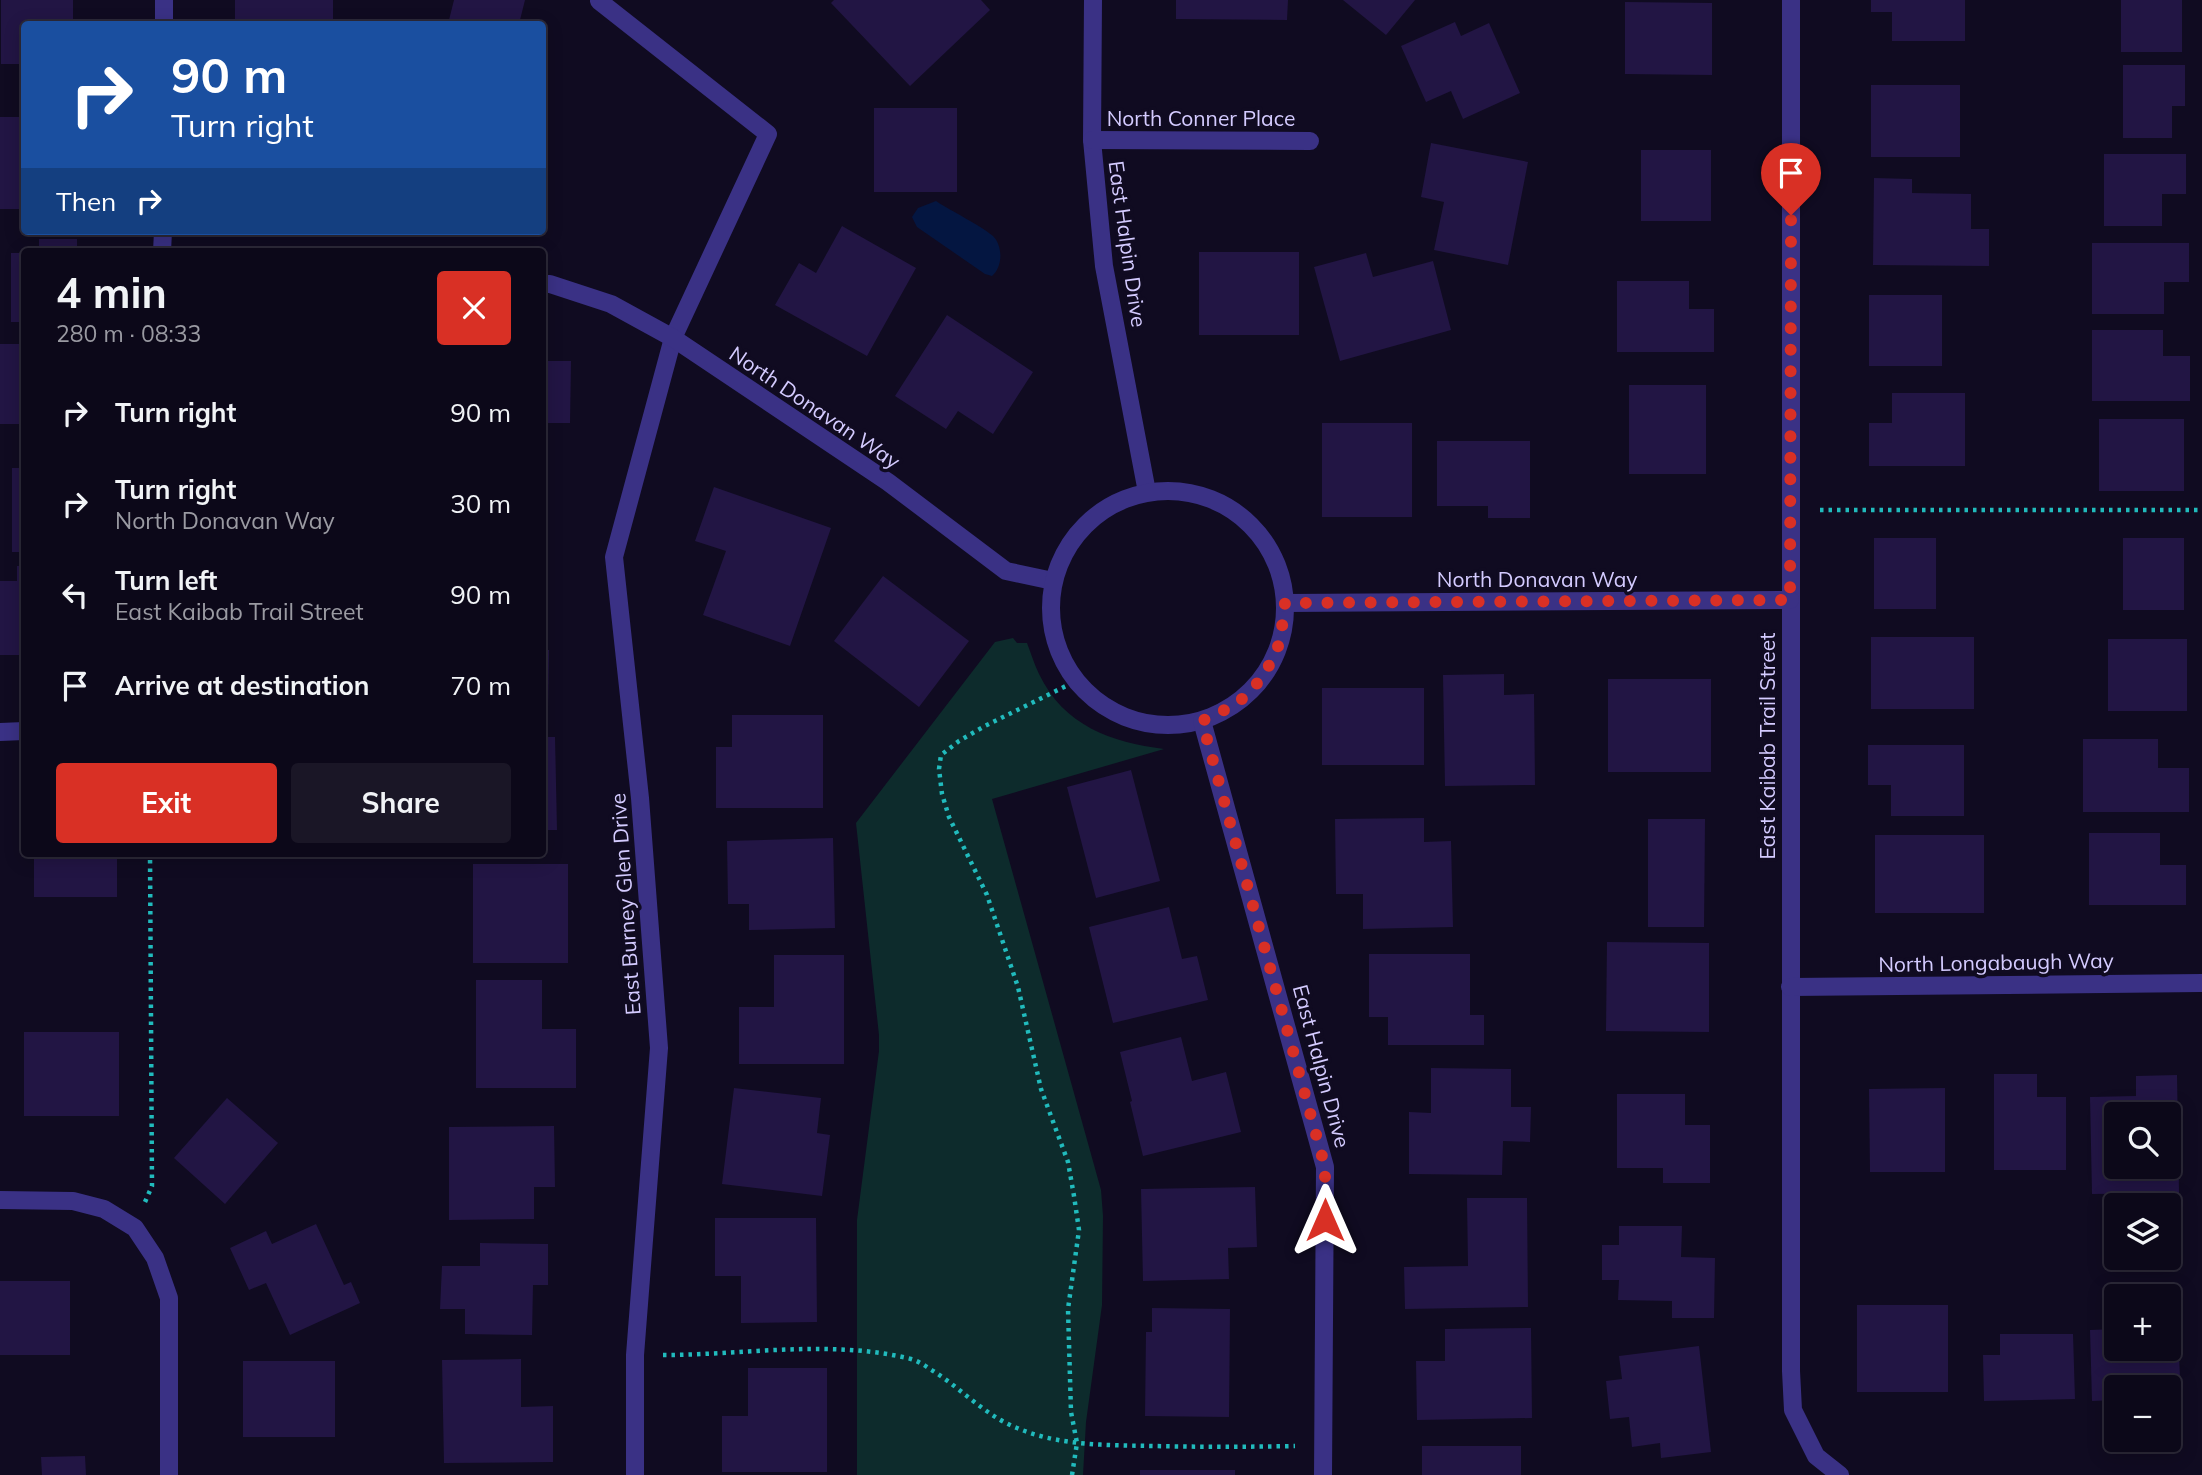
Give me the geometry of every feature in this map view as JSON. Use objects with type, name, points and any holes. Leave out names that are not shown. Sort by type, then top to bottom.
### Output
[{"type":"street","points":[[164,0],[164,21]]},
{"type":"street","name":"East Halpin Drive","points":[[1093,0],[1092,140],[1104,266],[1147,492]]},
{"type":"street","name":"East Kaibab Trail Street","points":[[1791,0],[1790,1330],[1793,1410],[1816,1456],[1840,1475]]},
{"type":"street","name":"East Burney Glen Drive","points":[[599,1],[768,134],[673,338],[614,557],[640,798],[659,1048],[635,1355],[635,1475]]},
{"type":"street","name":"North Conner Place","points":[[1092,140],[1310,141]]},
{"type":"street","name":"North Donavan Way","points":[[546,284],[611,304],[673,338],[888,482],[1006,571],[1054,581]]},
{"type":"street","points":[[1147,492],[1187,492],[1225,505],[1256,530],[1277,565],[1285,603],[1280,642],[1264,676],[1237,704],[1202,721],[1168,726],[1133,721],[1101,706],[1076,681],[1059,651],[1051,616],[1054,581],[1066,549],[1087,523],[1115,503],[1147,492]]},
{"type":"street","name":"North Donavan Way","points":[[1285,603],[1790,600]]},
{"type":"street","name":"East Halpin Drive","points":[[1202,721],[1325,1167],[1323,1475]]},
{"type":"street","points":[[0,732],[21,731]]},
{"type":"street","name":"North Longabaugh Way","points":[[1790,987],[2202,983]]},
{"type":"street","points":[[0,1200],[73,1201],[104,1209],[135,1228],[155,1258],[169,1298],[169,1475]]},
{"type":"path","points":[[1791,510],[2202,510]]},
{"type":"path","points":[[1072,1475],[1077,1443],[1070,1412],[1068,1309],[1079,1230],[1068,1162],[1041,1089],[1013,974],[987,895],[949,817],[939,769],[941,755],[959,741],[1076,681]]},
{"type":"path","points":[[135,1228],[152,1186],[150,857]]},
{"type":"path","points":[[635,1355],[813,1350],[890,1355],[915,1360],[947,1379],[1005,1423],[1037,1437],[1077,1443],[1224,1447],[1324,1445]]},
{"type":"green space","points":[[1013,638],[1017,643],[1027,643],[1049,692],[1076,719],[1108,736],[1164,749],[992,799],[1101,1190],[1102,1305],[1086,1422],[1083,1475],[857,1475],[857,1220],[879,1035],[856,823],[995,642]]},
{"type":"water","points":[[936,201],[981,227],[996,240],[1000,262],[992,276],[985,274],[917,227],[912,217],[918,208]]},
{"type":"building","points":[[1,0],[73,0],[73,21],[21,21],[21,64],[1,64]]},
{"type":"building","points":[[235,0],[333,0],[333,21],[235,21]]},
{"type":"building","points":[[454,0],[525,0],[520,21],[449,21]]},
{"type":"building","points":[[834,0],[981,0],[990,10],[910,86],[831,3]]},
{"type":"building","points":[[1176,0],[1288,0],[1287,20],[1176,19]]},
{"type":"building","points":[[1343,0],[1415,0],[1386,35]]},
{"type":"building","points":[[1871,0],[1965,0],[1965,41],[1892,41],[1892,12],[1871,12]]},
{"type":"building","points":[[2121,0],[2182,0],[2182,52],[2121,52]]},
{"type":"building","points":[[1625,2],[1712,3],[1712,75],[1625,74]]},
{"type":"building","points":[[1455,22],[1461,36],[1489,23],[1520,93],[1463,119],[1451,91],[1426,102],[1401,46]]},
{"type":"building","points":[[2123,65],[2185,65],[2185,106],[2172,106],[2172,138],[2123,138]]},
{"type":"building","points":[[1871,85],[1960,85],[1960,157],[1871,157]]},
{"type":"building","points":[[874,108],[957,108],[957,192],[874,192]]},
{"type":"building","points":[[0,117],[21,117],[21,209],[0,209]]},
{"type":"building","points":[[1431,143],[1528,162],[1508,265],[1434,250],[1444,202],[1421,197]]},
{"type":"building","points":[[1641,150],[1711,150],[1711,221],[1641,221]]},
{"type":"building","points":[[2104,154],[2186,154],[2186,194],[2162,194],[2162,226],[2104,226]]},
{"type":"building","points":[[1874,178],[1912,179],[1912,193],[1971,194],[1971,229],[1989,229],[1989,266],[1873,265]]},
{"type":"building","points":[[842,226],[916,268],[867,356],[775,305],[799,263],[816,273]]},
{"type":"building","points":[[39,239],[77,239],[77,248],[39,248]]},
{"type":"building","points":[[2092,243],[2189,243],[2189,282],[2164,282],[2164,314],[2092,314]]},
{"type":"building","points":[[1199,252],[1299,252],[1299,335],[1199,335]]},
{"type":"building","points":[[11,253],[21,253],[21,322],[11,322]]},
{"type":"building","points":[[1366,253],[1373,277],[1433,261],[1451,330],[1340,361],[1314,267]]},
{"type":"building","points":[[1617,281],[1689,281],[1689,309],[1714,309],[1714,352],[1617,352]]},
{"type":"building","points":[[1869,295],[1942,295],[1942,366],[1869,366]]},
{"type":"building","points":[[947,315],[1033,372],[993,434],[958,411],[946,429],[895,396]]},
{"type":"building","points":[[2092,330],[2163,330],[2163,356],[2190,356],[2190,401],[2092,401]]},
{"type":"building","points":[[0,344],[21,344],[21,424],[0,424]]},
{"type":"building","points":[[546,361],[571,361],[570,423],[546,423]]},
{"type":"building","points":[[1629,385],[1706,385],[1706,474],[1629,474]]},
{"type":"building","points":[[1892,393],[1965,393],[1965,466],[1869,466],[1869,423],[1892,423]]},
{"type":"building","points":[[2099,419],[2184,419],[2184,491],[2099,491]]},
{"type":"building","points":[[1322,423],[1412,423],[1412,517],[1322,517]]},
{"type":"building","points":[[1437,441],[1530,441],[1530,518],[1488,518],[1488,506],[1437,506]]},
{"type":"building","points":[[12,468],[21,468],[21,552],[12,552]]},
{"type":"building","points":[[714,487],[831,528],[790,646],[703,615],[726,551],[695,541]]},
{"type":"building","points":[[1874,538],[1936,538],[1936,609],[1874,609]]},
{"type":"building","points":[[2123,538],[2184,538],[2184,610],[2123,610]]},
{"type":"building","points":[[17,566],[21,566],[21,655],[0,655],[0,581],[17,581]]},
{"type":"building","points":[[883,576],[969,641],[919,707],[834,641]]},
{"type":"building","points":[[1871,637],[1974,637],[1974,709],[1871,709]]},
{"type":"building","points":[[2108,639],[2187,639],[2187,711],[2108,711]]},
{"type":"building","points":[[546,650],[549,650],[546,708]]},
{"type":"building","points":[[1504,674],[1504,695],[1534,694],[1535,785],[1445,786],[1443,675]]},
{"type":"building","points":[[1608,679],[1711,679],[1711,772],[1608,772]]},
{"type":"building","points":[[1322,688],[1424,688],[1424,765],[1322,765]]},
{"type":"building","points":[[732,715],[823,715],[823,808],[716,808],[716,747],[732,747]]},
{"type":"building","points":[[546,737],[555,737],[557,830],[546,830]]},
{"type":"building","points":[[2083,739],[2158,739],[2158,768],[2189,768],[2189,812],[2083,812]]},
{"type":"building","points":[[1868,745],[1964,745],[1964,816],[1891,816],[1891,785],[1868,785]]},
{"type":"building","points":[[1131,770],[1160,881],[1096,898],[1067,787]]},
{"type":"building","points":[[1424,818],[1424,842],[1451,841],[1453,927],[1363,929],[1363,894],[1336,894],[1335,819]]},
{"type":"building","points":[[1648,819],[1705,819],[1704,927],[1648,927]]},
{"type":"building","points":[[2089,833],[2160,833],[2160,865],[2186,865],[2186,905],[2089,905]]},
{"type":"building","points":[[1875,835],[1984,835],[1984,913],[1875,913]]},
{"type":"building","points":[[833,838],[835,928],[749,930],[749,904],[728,904],[727,841]]},
{"type":"building","points":[[34,857],[117,857],[117,897],[34,897]]},
{"type":"building","points":[[473,864],[568,864],[568,963],[473,963]]},
{"type":"building","points":[[1169,907],[1182,959],[1197,956],[1208,1000],[1113,1023],[1089,927]]},
{"type":"building","points":[[1607,942],[1709,943],[1709,1032],[1606,1031]]},
{"type":"building","points":[[1369,954],[1470,954],[1470,1015],[1484,1015],[1484,1045],[1388,1045],[1388,1017],[1369,1017]]},
{"type":"building","points":[[774,955],[844,955],[844,1064],[739,1064],[739,1007],[774,1007]]},
{"type":"building","points":[[476,980],[542,980],[542,1029],[576,1029],[576,1088],[476,1088]]},
{"type":"building","points":[[24,1032],[119,1032],[119,1116],[24,1116]]},
{"type":"building","points":[[1181,1037],[1192,1081],[1226,1072],[1241,1132],[1143,1156],[1120,1052]]},
{"type":"building","points":[[1431,1068],[1511,1069],[1511,1107],[1531,1107],[1530,1142],[1503,1141],[1502,1175],[1409,1174],[1409,1112],[1431,1113]]},
{"type":"building","points":[[1994,1074],[2037,1074],[2037,1097],[2066,1097],[2066,1170],[1994,1170]]},
{"type":"building","points":[[2177,1075],[2177,1102],[2104,1102],[2104,1179],[2179,1179],[2179,1193],[2092,1194],[2090,1097],[2136,1096],[2136,1076]]},
{"type":"building","points":[[734,1088],[821,1098],[817,1133],[830,1135],[822,1196],[722,1184]]},
{"type":"building","points":[[1945,1088],[1945,1172],[1870,1172],[1869,1089]]},
{"type":"building","points":[[1617,1094],[1685,1094],[1685,1125],[1710,1125],[1710,1183],[1663,1183],[1663,1168],[1617,1168]]},
{"type":"building","points":[[227,1098],[278,1143],[225,1204],[174,1158]]},
{"type":"building","points":[[554,1126],[555,1187],[534,1187],[534,1219],[449,1220],[449,1127]]},
{"type":"building","points":[[1255,1187],[1257,1247],[1228,1248],[1229,1279],[1143,1281],[1141,1189]]},
{"type":"building","points":[[1467,1198],[1527,1198],[1528,1307],[1405,1309],[1404,1267],[1468,1266]]},
{"type":"building","points":[[715,1218],[816,1218],[817,1322],[741,1323],[741,1276],[715,1276]]},
{"type":"building","points":[[316,1224],[344,1285],[351,1282],[360,1303],[290,1335],[266,1283],[249,1290],[230,1248],[266,1231],[272,1244]]},
{"type":"building","points":[[1619,1226],[1682,1226],[1681,1257],[1715,1258],[1714,1318],[1672,1318],[1672,1301],[1618,1300],[1619,1280],[1602,1280],[1602,1245],[1619,1245]]},
{"type":"building","points":[[480,1243],[548,1244],[548,1285],[533,1285],[532,1335],[465,1334],[465,1309],[440,1309],[442,1266],[480,1266]]},
{"type":"building","points":[[0,1281],[70,1281],[70,1355],[0,1355]]},
{"type":"building","points":[[1857,1305],[1948,1305],[1948,1392],[1857,1392]]},
{"type":"building","points":[[1152,1308],[1230,1309],[1229,1417],[1145,1416],[1146,1332],[1152,1332]]},
{"type":"building","points":[[1531,1328],[1532,1418],[1417,1420],[1416,1361],[1445,1361],[1445,1329]]},
{"type":"building","points":[[2104,1329],[2104,1361],[2179,1361],[2180,1375],[2104,1375],[2104,1400],[2092,1401],[2090,1330]]},
{"type":"building","points":[[2000,1334],[2073,1334],[2075,1399],[1984,1401],[1983,1355],[2000,1355]]},
{"type":"building","points":[[1699,1346],[1711,1452],[1661,1458],[1660,1443],[1632,1447],[1629,1417],[1610,1419],[1606,1381],[1622,1379],[1619,1356]]},
{"type":"building","points":[[521,1359],[521,1407],[553,1406],[553,1462],[444,1463],[442,1360]]},
{"type":"building","points":[[243,1361],[335,1361],[335,1437],[243,1437]]},
{"type":"building","points":[[748,1368],[827,1368],[827,1472],[722,1472],[722,1416],[748,1416]]},
{"type":"building","points":[[1422,1446],[1521,1446],[1521,1475],[1422,1475]]},
{"type":"building","points":[[85,1456],[86,1475],[42,1475],[41,1457]]},
{"type":"building","points":[[1140,1470],[1235,1470],[1235,1475],[1140,1475]]},
{"type":"route","points":[[1325,1220],[1325,1167],[1202,721],[1237,704],[1264,676],[1280,642],[1285,603],[1790,600],[1791,215]]}]
